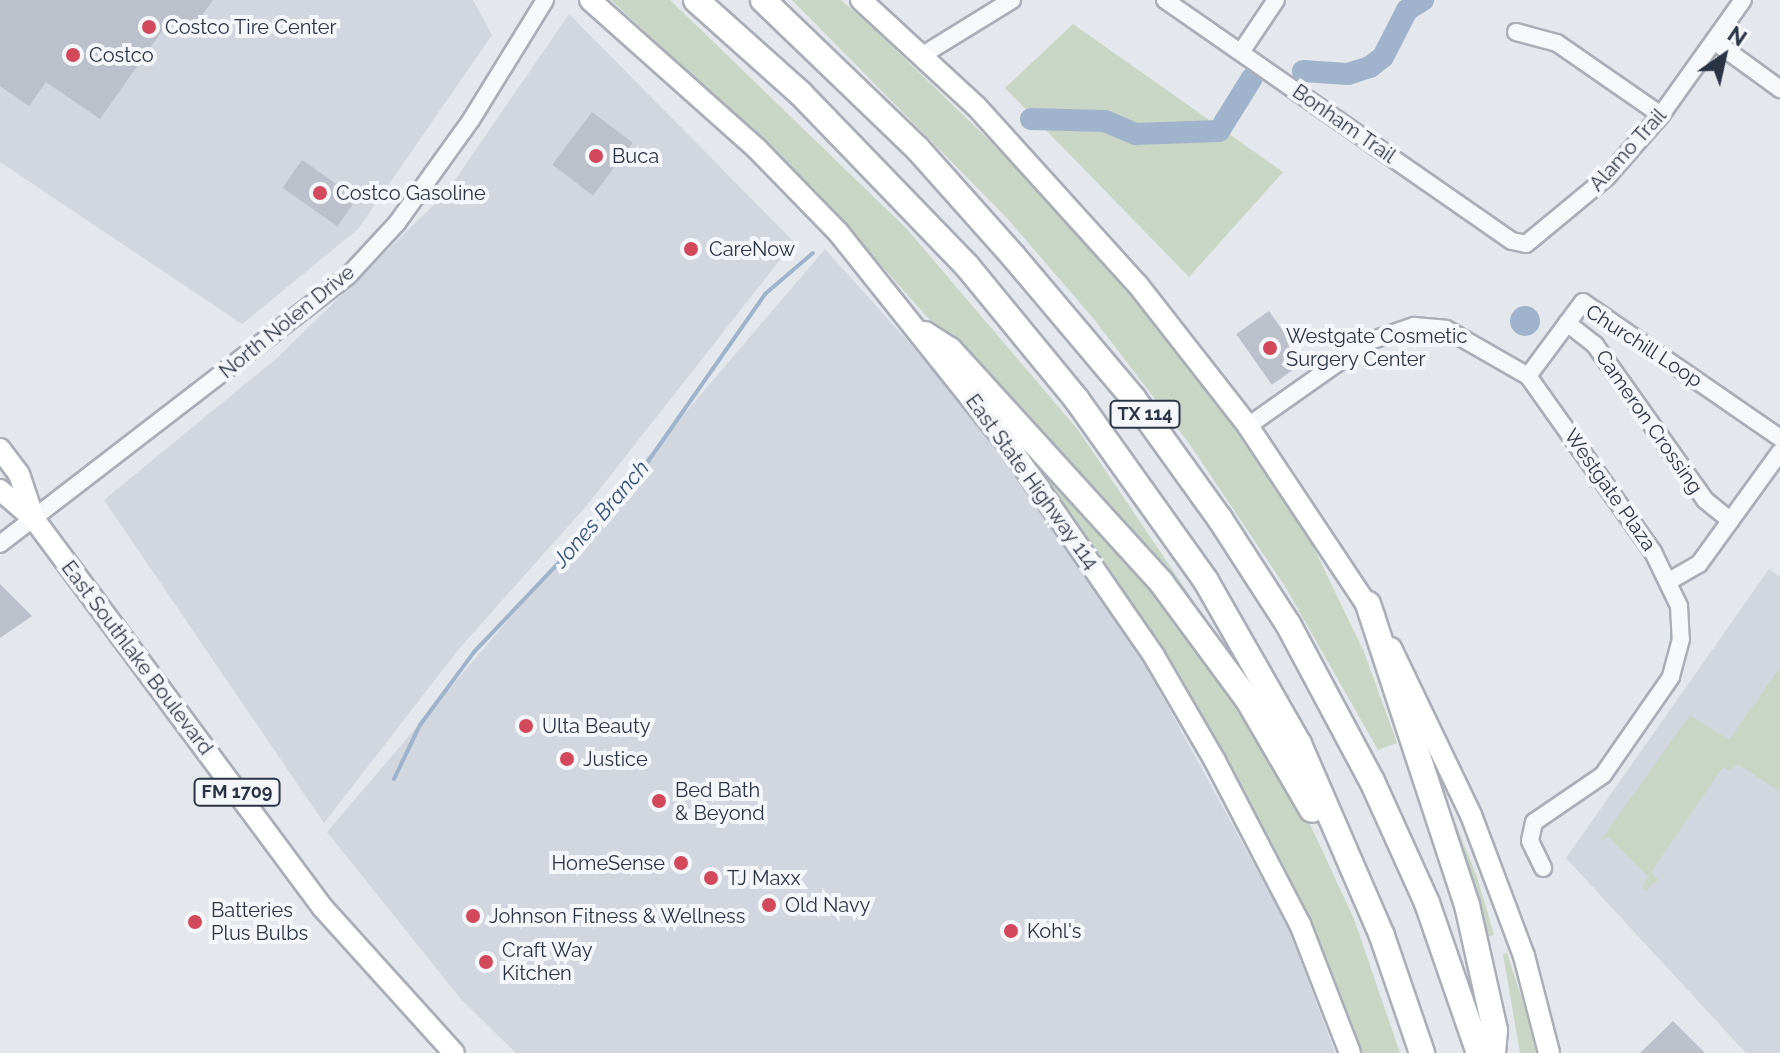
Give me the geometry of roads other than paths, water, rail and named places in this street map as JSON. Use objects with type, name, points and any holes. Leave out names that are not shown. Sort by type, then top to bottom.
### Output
[{"type":"highway","name":"TX 114","points":[[696,0],[801,94],[967,266],[1077,400],[1206,581],[1299,744],[1412,1018],[1422,1053]]},
{"type":"highway","name":"TX 114","points":[[763,0],[917,148],[1161,436],[1288,624],[1372,781],[1454,971],[1479,1053]]},
{"type":"highway","points":[[925,334],[950,350],[1119,534],[1204,638],[1276,743],[1324,833],[1392,996],[1412,1018]]},
{"type":"highway","points":[[1368,604],[1467,905],[1495,1030],[1493,1053]]},
{"type":"main road","name":"East State Highway 114","points":[[590,0],[757,149],[925,334],[1154,656],[1300,924],[1350,1053]]},
{"type":"main road","points":[[861,0],[976,106],[1138,285],[1248,426],[1368,604],[1471,815],[1524,956],[1549,1053]]},
{"type":"main road","name":"East Southlake Boulevard","points":[[0,449],[19,474],[34,519]]},
{"type":"main road","name":"East Southlake Boulevard","points":[[0,490],[34,519],[323,908],[454,1053]]},
{"type":"street","name":"North Nolen Drive","points":[[0,544],[347,277],[397,223],[471,120],[545,0]]},
{"type":"street","points":[[921,56],[1012,0]]},
{"type":"street","name":"Bonham Trail","points":[[1165,0],[1512,241],[1526,244]]},
{"type":"street","points":[[1241,52],[1276,0]]},
{"type":"street","name":"Alamo Trail","points":[[1526,244],[1607,177],[1661,115],[1743,0]]},
{"type":"street","points":[[1516,32],[1557,43],[1661,115]]},
{"type":"street","points":[[1714,41],[1780,89]]},
{"type":"street","name":"Churchill Loop","points":[[1528,376],[1583,302],[1780,438]]},
{"type":"street","name":"Cameron Crossing","points":[[1567,323],[1595,345],[1705,500],[1731,521]]},
{"type":"street","name":"Westgate Plaza","points":[[1248,426],[1367,342],[1414,326],[1465,336],[1528,376],[1671,580],[1681,624],[1671,677],[1603,775],[1534,822],[1530,841],[1543,868]]},
{"type":"street","points":[[1671,580],[1699,564],[1777,461]]},
{"type":"water","points":[[1525,306],[1531,307],[1539,315],[1539,327],[1531,335],[1525,336],[1519,335],[1511,327],[1510,321],[1511,315],[1519,307]]},
{"type":"waterway","name":"Jones Branch","points":[[1303,71],[1348,74],[1370,67],[1383,57],[1407,10],[1423,0]]},
{"type":"waterway","name":"Jones Branch","points":[[1031,119],[1105,121],[1136,134],[1219,131],[1252,78]]},
{"type":"waterway","name":"Jones Branch","points":[[394,779],[420,725],[474,652],[628,490],[765,294],[813,253]]},
{"type":"place","name":"Costco Tire Center","points":[[149,27]]},
{"type":"place","name":"Costco","points":[[73,55]]},
{"type":"place","name":"Buca","points":[[596,156]]},
{"type":"place","name":"Costco Gasoline","points":[[320,193]]},
{"type":"place","name":"CareNow","points":[[691,249]]},
{"type":"place","name":"Westgate Cosmetic Surgery Center","points":[[1270,348]]},
{"type":"place","name":"Ulta Beauty","points":[[526,726]]},
{"type":"place","name":"Justice","points":[[567,759]]},
{"type":"place","name":"Bed Bath & Beyond","points":[[659,801]]},
{"type":"place","name":"HomeSense","points":[[681,863]]},
{"type":"place","name":"TJ Maxx","points":[[711,878]]},
{"type":"place","name":"Old Navy","points":[[769,905]]},
{"type":"place","name":"Johnson Fitness & Wellness","points":[[473,916]]},
{"type":"place","name":"Batteries Plus Bulbs","points":[[195,922]]},
{"type":"place","name":"Kohl's","points":[[1011,931]]},
{"type":"place","name":"Craft Way Kitchen","points":[[486,962]]}]
